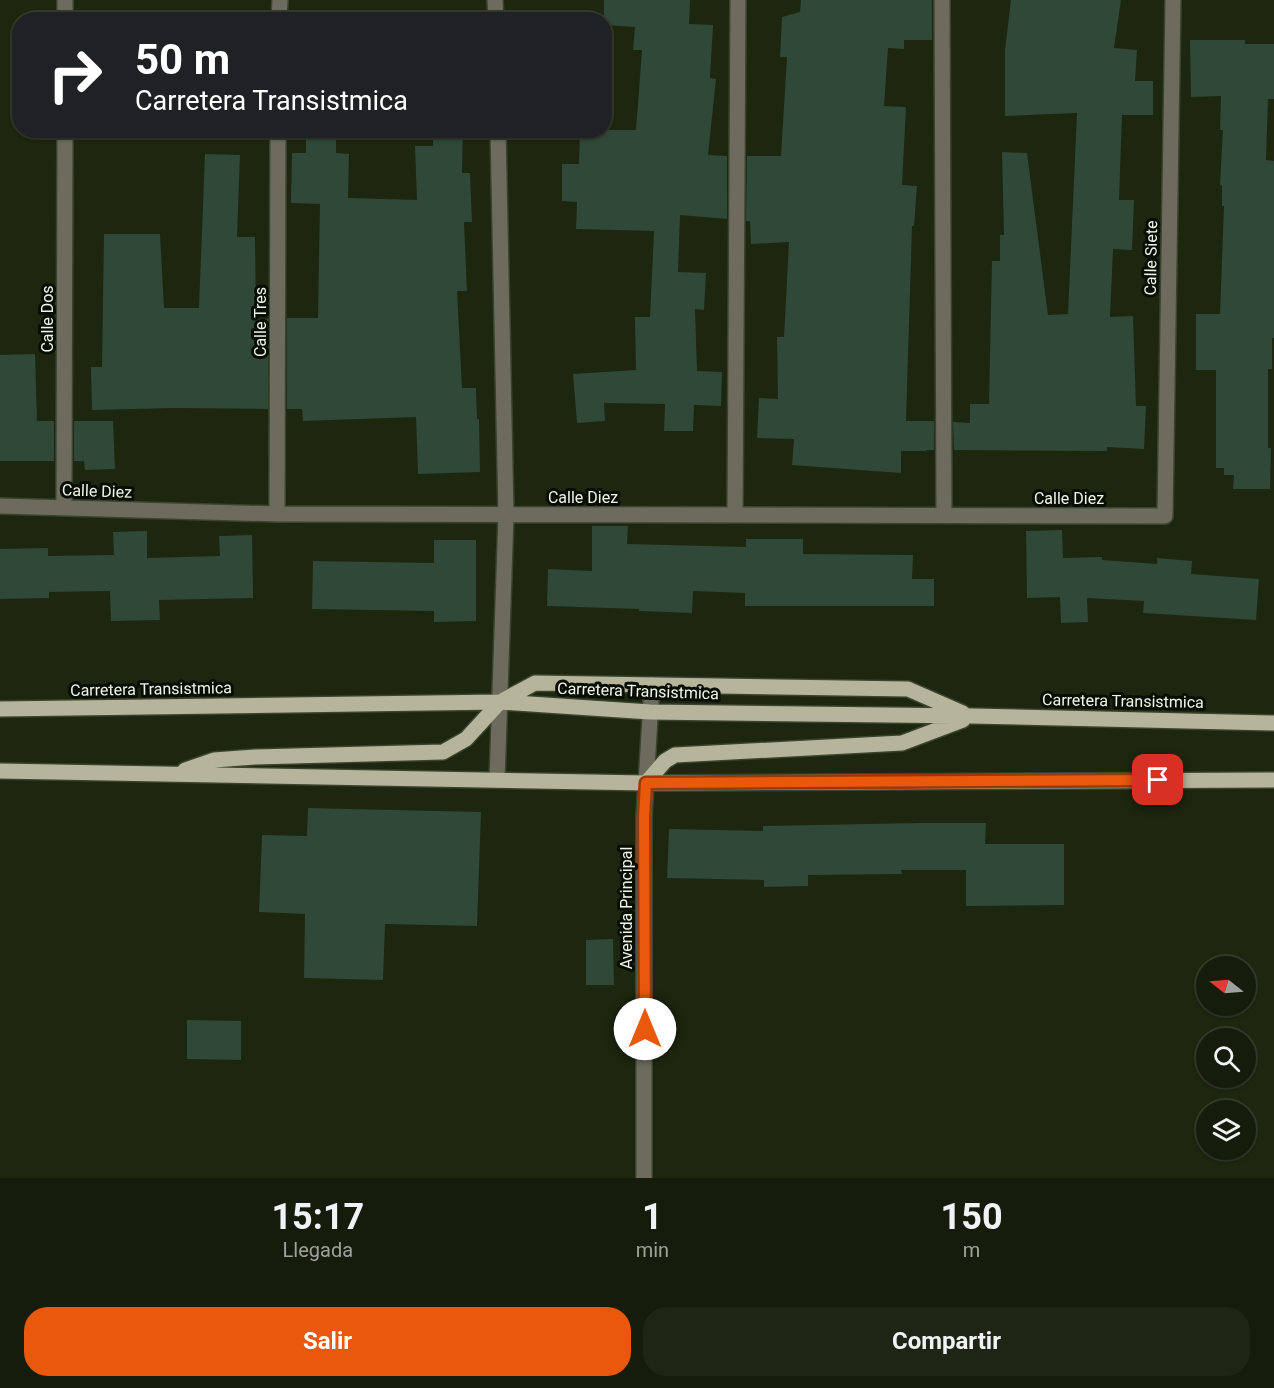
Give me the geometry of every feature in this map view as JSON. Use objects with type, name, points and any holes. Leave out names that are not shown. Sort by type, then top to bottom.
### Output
[{"type":"main road","points":[[174,774],[214,760],[443,752],[466,739],[500,702],[535,683],[908,689],[972,716]]},
{"type":"main road","name":"Carretera Transistmica","points":[[0,709],[500,702],[650,712],[1274,723]]},
{"type":"main road","points":[[646,783],[665,761],[675,755],[902,743],[972,716]]},
{"type":"main road","points":[[0,771],[646,783],[1274,780]]},
{"type":"street","points":[[735,515],[738,0]]},
{"type":"street","points":[[942,0],[944,515]]},
{"type":"street","name":"Calle Siete","points":[[1165,516],[1173,0]]},
{"type":"street","name":"Calle Dos","points":[[64,508],[65,138]]},
{"type":"street","name":"Calle Tres","points":[[277,513],[278,138]]},
{"type":"street","points":[[497,780],[506,514],[498,138]]},
{"type":"street","name":"Calle Diez","points":[[0,506],[277,513],[1165,516]]},
{"type":"street","name":"Avenida Principal","points":[[644,1178],[644,817],[652,685]]},
{"type":"building","points":[[604,0],[690,0],[689,24],[713,25],[710,78],[716,79],[708,155],[727,156],[727,219],[680,215],[678,272],[706,273],[704,310],[695,309],[697,371],[722,372],[721,406],[694,405],[693,431],[664,431],[665,404],[604,403],[605,421],[577,423],[573,374],[636,370],[635,317],[650,317],[654,231],[576,229],[577,202],[562,201],[562,164],[579,164],[580,138],[612,138],[612,130],[636,130],[642,50],[633,50],[635,27],[612,26],[612,12],[604,12]]},
{"type":"building","points":[[801,0],[932,0],[932,40],[904,40],[904,49],[888,48],[884,106],[906,107],[902,185],[917,186],[914,226],[912,226],[906,421],[934,421],[934,450],[901,451],[901,473],[792,465],[794,439],[757,438],[759,398],[778,399],[777,337],[784,337],[789,242],[751,244],[750,221],[746,221],[747,156],[781,156],[787,57],[780,57],[782,17],[800,12]]},
{"type":"building","points":[[1011,0],[1121,0],[1114,48],[1137,50],[1135,81],[1153,81],[1153,115],[1122,115],[1119,200],[1134,200],[1132,250],[1113,249],[1110,317],[1133,316],[1136,406],[1146,406],[1144,449],[1107,447],[1107,451],[954,450],[953,422],[970,423],[970,404],[989,404],[992,261],[1000,261],[1000,235],[1004,235],[1002,152],[1027,153],[1048,315],[1068,314],[1077,113],[1005,116],[1005,50]]},
{"type":"building","points":[[1190,40],[1245,40],[1245,44],[1274,44],[1274,99],[1268,99],[1266,160],[1274,161],[1274,338],[1272,338],[1272,369],[1268,369],[1270,489],[1233,489],[1234,475],[1224,475],[1224,468],[1216,468],[1216,370],[1196,370],[1196,314],[1220,314],[1224,206],[1222,206],[1222,186],[1220,185],[1223,130],[1220,130],[1221,96],[1191,97]]},
{"type":"building","points":[[306,138],[336,138],[336,153],[349,154],[348,198],[417,200],[415,146],[433,146],[433,138],[463,138],[462,173],[470,173],[472,222],[464,222],[467,291],[457,291],[462,388],[476,388],[480,472],[418,474],[416,417],[303,421],[302,409],[287,409],[287,318],[318,318],[320,204],[291,203],[292,153],[306,153]]},
{"type":"building","points":[[205,154],[240,155],[237,237],[255,237],[256,319],[268,319],[268,409],[92,410],[91,367],[102,367],[104,234],[160,234],[164,308],[199,308]]},
{"type":"building","points":[[35,354],[37,421],[54,421],[54,461],[0,461],[0,355]]},
{"type":"building","points":[[74,421],[113,421],[115,469],[85,470],[84,461],[74,461]]},
{"type":"building","points":[[592,526],[628,526],[627,544],[746,547],[746,539],[803,539],[803,554],[913,555],[912,579],[934,579],[934,606],[745,606],[745,593],[693,591],[692,613],[547,606],[548,569],[592,571]]},
{"type":"building","points":[[1062,530],[1063,558],[1102,557],[1102,560],[1157,564],[1157,558],[1192,561],[1191,574],[1259,579],[1256,620],[1143,613],[1144,601],[1087,598],[1088,622],[1061,623],[1060,597],[1027,598],[1026,531]]},
{"type":"building","points":[[147,531],[147,558],[220,556],[219,536],[252,535],[253,598],[159,600],[160,620],[111,621],[110,591],[49,592],[49,598],[0,599],[0,549],[48,548],[48,556],[114,555],[113,532]]},
{"type":"building","points":[[434,540],[476,540],[476,621],[434,622],[434,611],[312,609],[313,561],[434,563]]},
{"type":"building","points":[[308,808],[481,812],[477,926],[385,924],[383,980],[304,978],[305,914],[259,912],[262,835],[307,836]]},
{"type":"building","points":[[986,823],[985,844],[1064,844],[1064,905],[966,906],[966,870],[901,870],[902,874],[808,875],[808,886],[764,887],[764,880],[667,878],[669,829],[763,831],[763,826]]},
{"type":"building","points":[[613,939],[614,985],[586,985],[586,940]]},
{"type":"building","points":[[187,1020],[241,1021],[241,1060],[187,1059]]},
{"type":"route","points":[[645,1029],[644,817],[646,783],[1158,780]]}]
